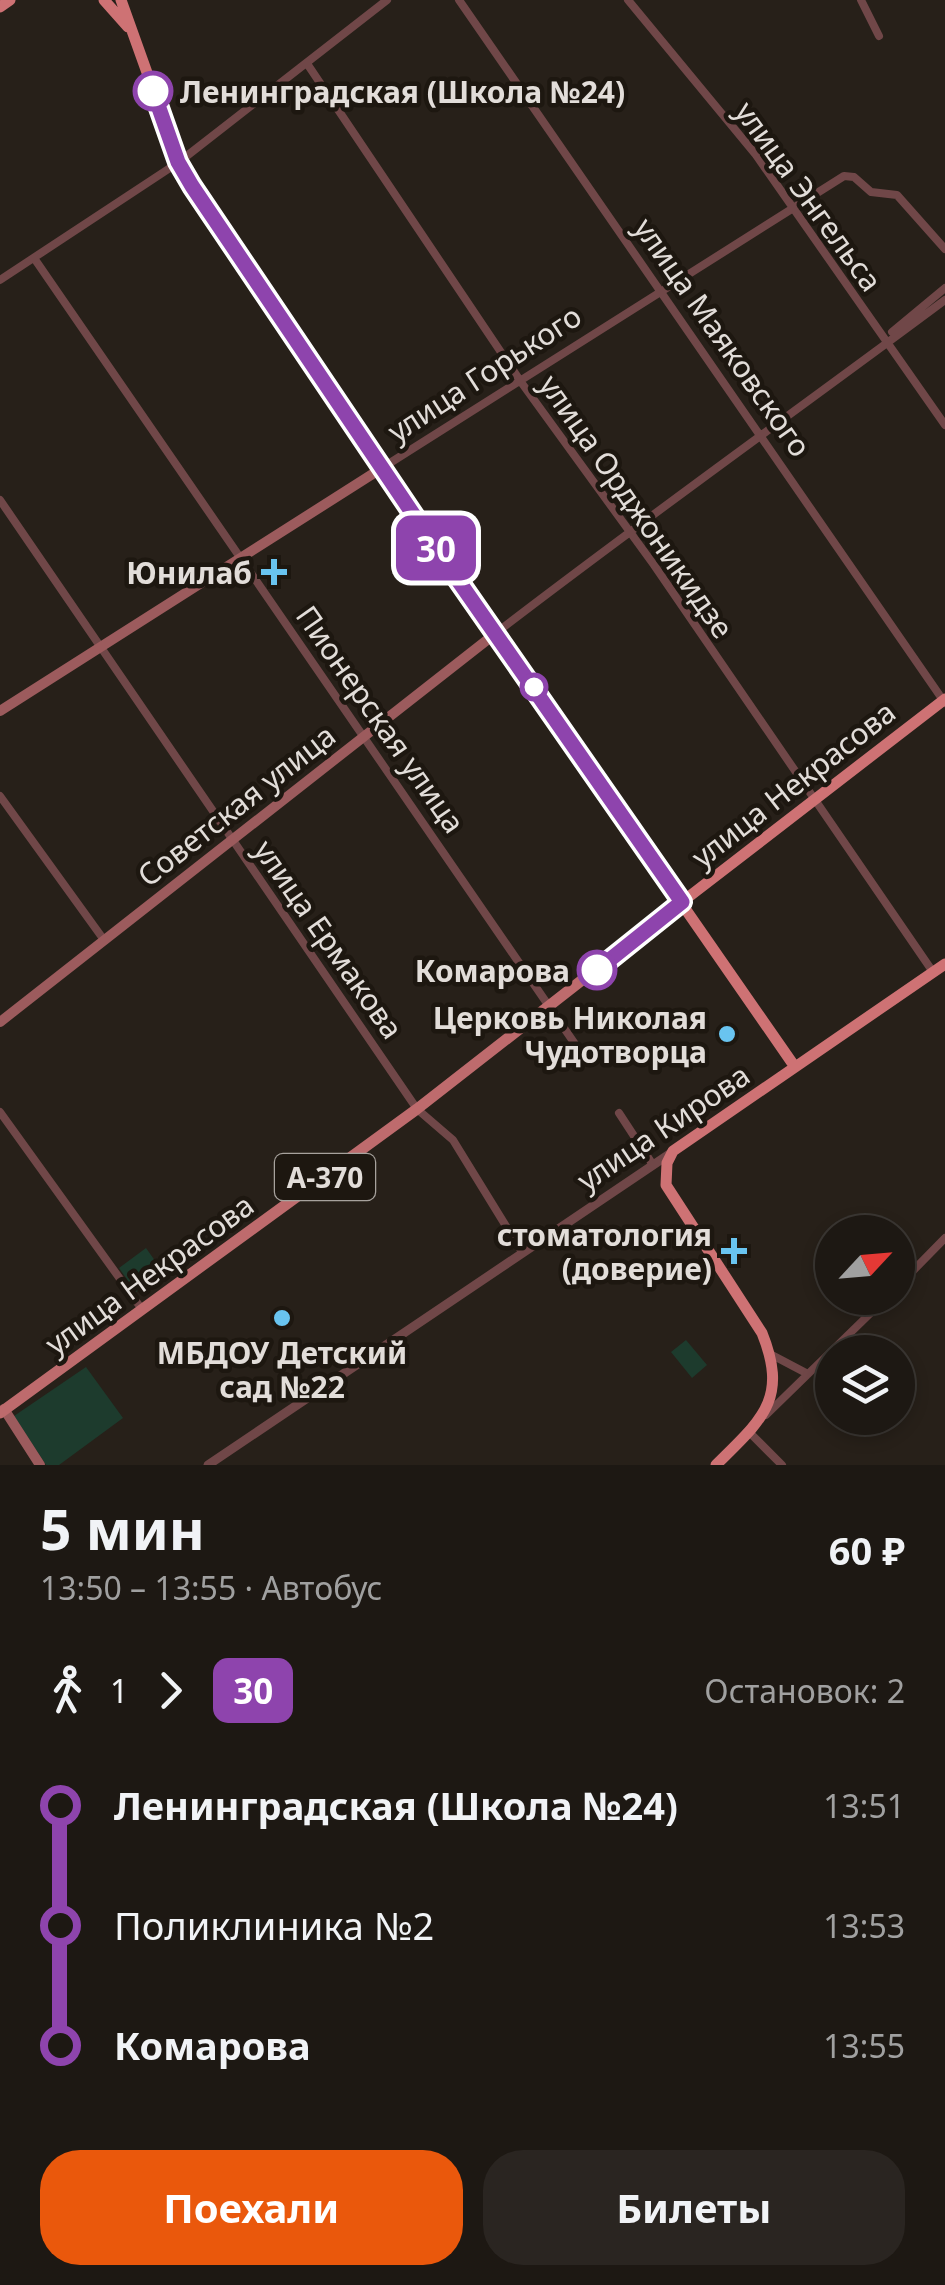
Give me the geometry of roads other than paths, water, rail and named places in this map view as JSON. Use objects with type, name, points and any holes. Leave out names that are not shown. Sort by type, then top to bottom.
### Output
[{"type":"highway","points":[[0,6],[10,0]]},
{"type":"highway","points":[[104,0],[132,31]]},
{"type":"highway","points":[[121,0],[178,162],[382,468],[795,1067]]},
{"type":"highway","name":"улица Некрасова","points":[[682,902],[944,701]]},
{"type":"highway","name":"улица Кирова","points":[[673,1151],[945,964]]},
{"type":"highway","points":[[673,1151],[667,1163],[666,1185],[762,1333],[770,1354],[772,1398],[763,1418],[716,1465]]},
{"type":"main road","name":"улица Горького","points":[[0,711],[382,468]]},
{"type":"main road","name":"Советская улица","points":[[0,1022],[496,633]]},
{"type":"main road","name":"улица Некрасова","points":[[1,1408],[418,1109],[682,902]]},
{"type":"main road","points":[[1,1408],[40,1465]]},
{"type":"street","points":[[0,280],[178,162],[387,0]]},
{"type":"street","name":"улица Маяковского","points":[[460,0],[944,701]]},
{"type":"street","name":"улица Энгельса","points":[[628,0],[756,155],[945,425]]},
{"type":"street","points":[[861,0],[879,36]]},
{"type":"street","name":"улица Орджоникидзе","points":[[308,65],[520,382],[631,533],[933,972]]},
{"type":"street","name":"улица Горького","points":[[382,468],[844,176],[854,177],[871,192],[897,195],[945,250]]},
{"type":"street","name":"Пионерская улица","points":[[34,258],[586,1060]]},
{"type":"street","name":"Советская улица","points":[[496,633],[764,436],[945,288]]},
{"type":"street","name":"Советская улица","points":[[886,339],[945,300]]},
{"type":"street","name":"улица Ермакова","points":[[0,500],[418,1109],[454,1140],[522,1252]]},
{"type":"street","points":[[0,796],[104,940]]},
{"type":"street","points":[[0,1112],[141,1308]]},
{"type":"street","points":[[619,1113],[666,1185]]},
{"type":"street","name":"улица Кирова","points":[[208,1465],[673,1151]]},
{"type":"street","points":[[915,1269],[945,1238]]},
{"type":"street","points":[[763,1418],[869,1315]]},
{"type":"street","points":[[770,1354],[808,1374]]},
{"type":"street","points":[[749,1432],[782,1465]]},
{"type":"place","name":"Ленинградская (Школа №24)","points":[[153,91]]},
{"type":"place","name":"Юнилаб","points":[[274,572]]},
{"type":"place","name":"Комарова","points":[[597,970]]},
{"type":"place","name":"Церковь Николая Чудотворца","points":[[727,1034]]},
{"type":"place","name":"стоматология (доверие)","points":[[734,1251]]},
{"type":"place","name":"МБДОУ Детский сад №22","points":[[282,1318]]}]
